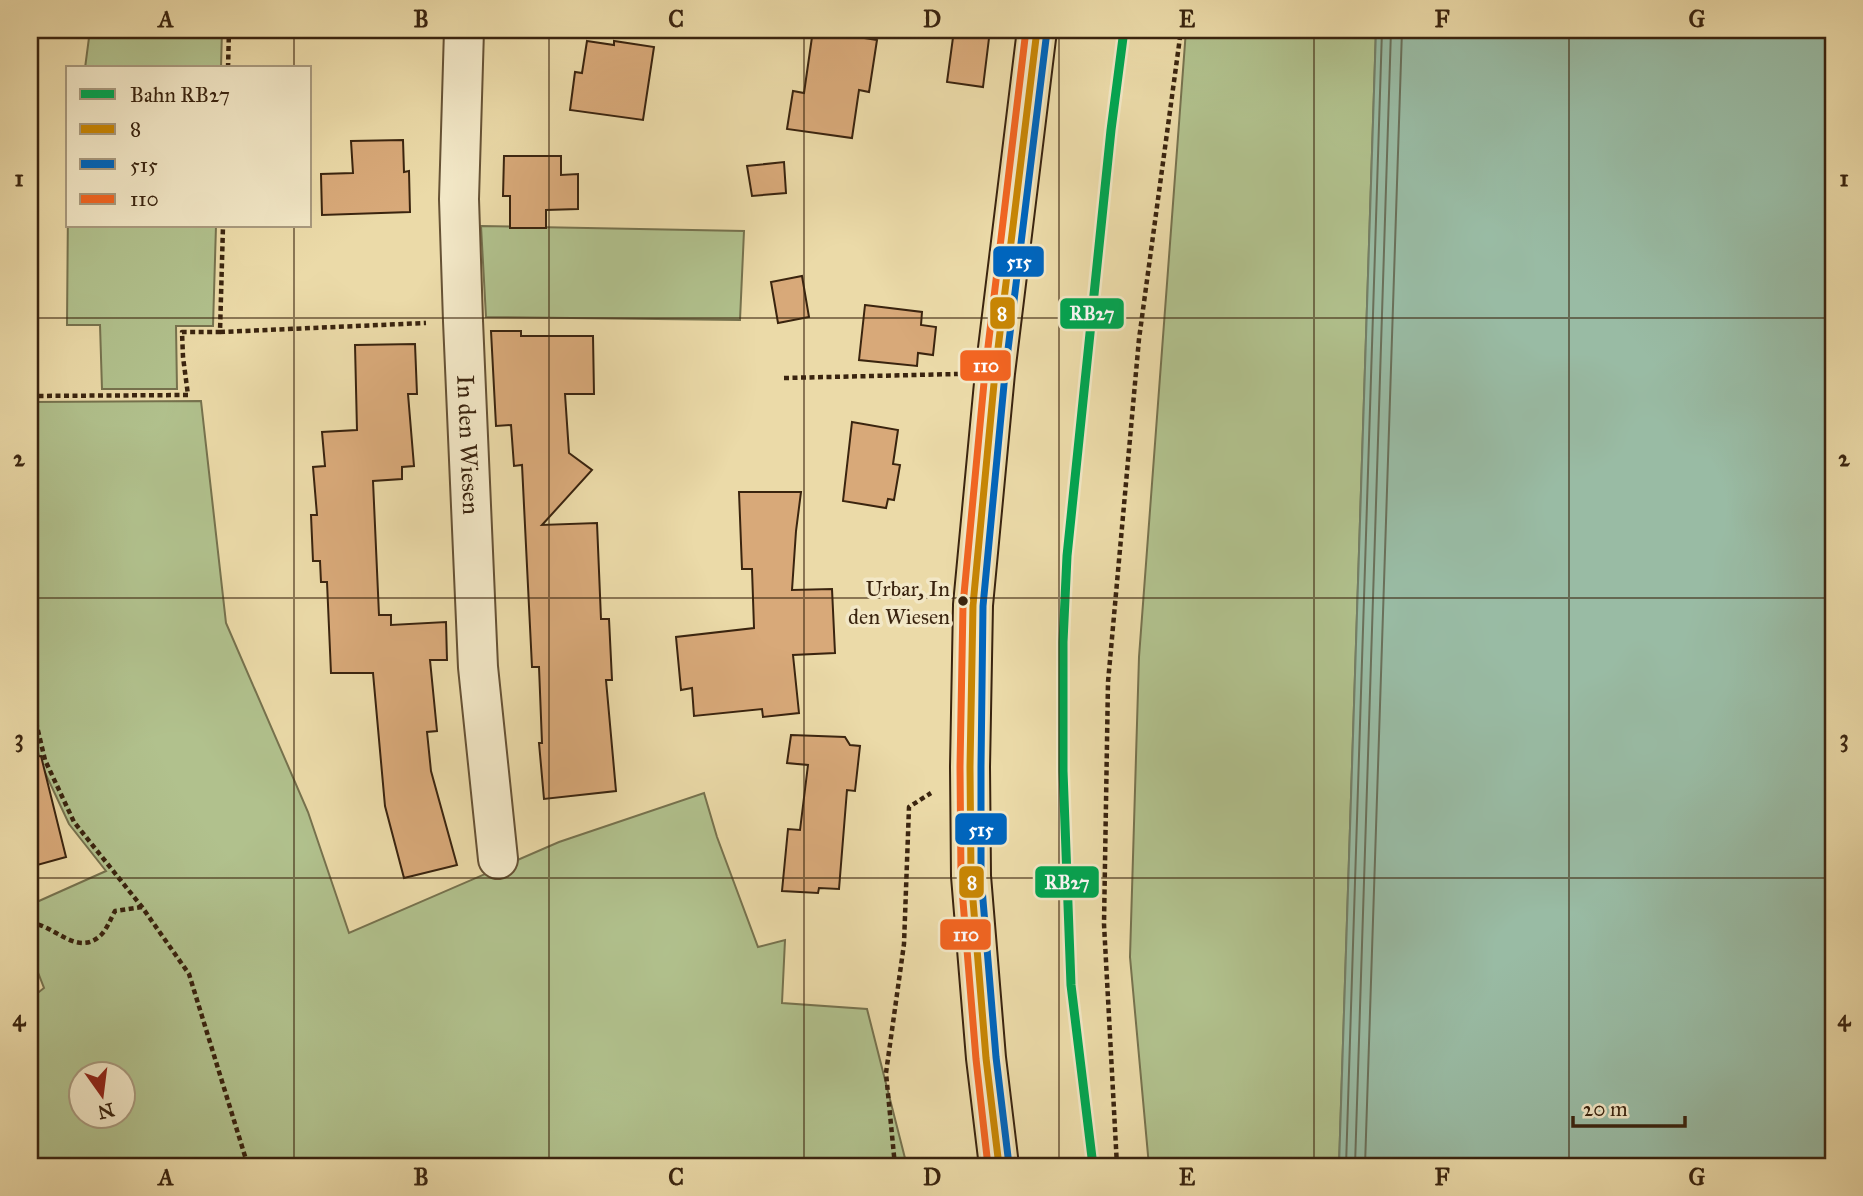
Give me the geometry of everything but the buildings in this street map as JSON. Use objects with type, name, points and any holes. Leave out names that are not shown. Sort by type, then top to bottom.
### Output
[{"type":"main road","points":[[999,1166],[986,1058],[971,876],[973,605],[995,373],[1037,30]]},
{"type":"street","name":"In den Wiesen","points":[[464,30],[460,199],[463,321],[478,667],[498,859]]},
{"type":"path","points":[[228,66],[229,30]]},
{"type":"path","points":[[1117,1166],[1104,924],[1108,682],[1139,339],[1181,30]]},
{"type":"path","points":[[220,332],[223,228]]},
{"type":"path","points":[[30,396],[188,395],[182,332],[463,321]]},
{"type":"path","points":[[783,378],[995,373]]},
{"type":"path","points":[[30,697],[45,760],[75,822],[142,907],[189,974],[248,1166]]},
{"type":"path","points":[[895,1166],[886,1073],[904,944],[909,807],[970,767]]},
{"type":"path","points":[[30,923],[40,924],[65,940],[90,942],[102,934],[115,911],[142,907]]},
{"type":"shaded area","points":[[90,30],[222,30],[221,66],[85,66]]},
{"type":"shaded area","points":[[1186,30],[1376,30],[1339,1166],[1149,1166],[1130,957],[1139,657]]},
{"type":"shaded area","points":[[481,226],[744,231],[740,320],[486,317]]},
{"type":"shaded area","points":[[68,228],[216,228],[213,326],[176,326],[177,389],[102,389],[100,325],[67,325]]},
{"type":"shaded area","points":[[201,401],[226,623],[308,812],[349,933],[559,842],[704,793],[717,837],[758,947],[785,940],[782,1003],[867,1009],[907,1166],[30,1166],[30,999],[44,988],[30,952],[30,905],[106,871],[69,824],[41,764],[30,720],[30,402]]},
{"type":"water","points":[[1376,30],[1833,30],[1833,1166],[1339,1166]]},
{"type":"rail line","name":"RB27","points":[[1093,1166],[1071,985],[1063,771],[1063,642],[1067,556],[1111,130],[1124,30]]},
{"type":"transit line","name":"110","points":[[988,1166],[961,877],[963,605],[985,372],[1026,30]]},
{"type":"transit line","name":"8","points":[[999,1166],[986,1058],[971,876],[973,605],[995,373],[1037,30]]},
{"type":"transit line","name":"515","points":[[1009,1165],[996,1057],[981,876],[983,606],[1005,374],[1047,31]]},
{"type":"place","name":"Urbar, In den Wiesen","points":[[963,601]]}]
